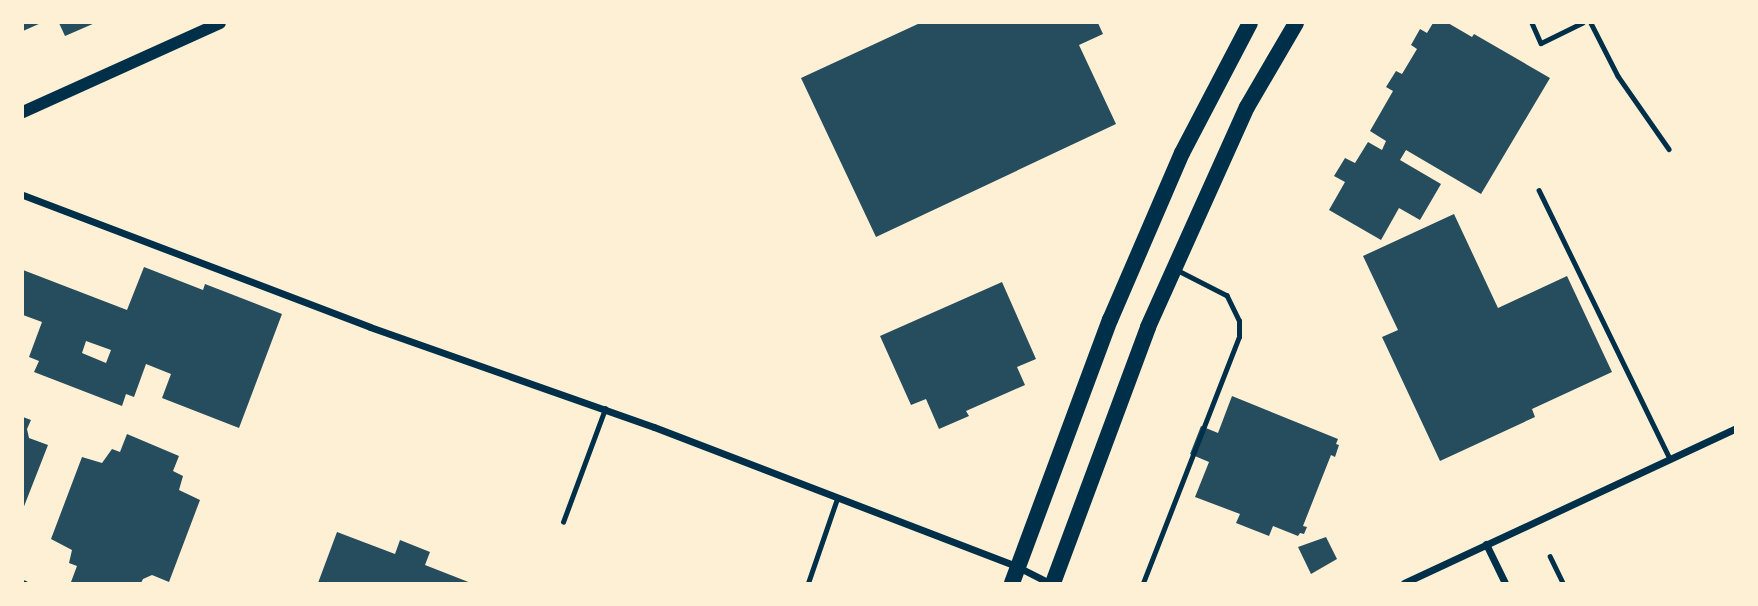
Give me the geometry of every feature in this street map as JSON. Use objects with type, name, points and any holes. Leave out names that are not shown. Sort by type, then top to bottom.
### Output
[{"type":"main road","points":[[1012,583],[1110,320],[1182,153],[1250,23]]},
{"type":"main road","points":[[1051,583],[1148,327],[1173,269],[1247,107],[1296,23]]},
{"type":"street","points":[[23,112],[220,23]]},
{"type":"street","points":[[23,195],[370,327],[606,409],[1018,567],[1051,583]]},
{"type":"street","points":[[1404,583],[1735,429]]},
{"type":"street","points":[[1486,544],[1505,583]]},
{"type":"lane","points":[[1532,23],[1541,43],[1581,23]]},
{"type":"lane","points":[[1591,23],[1618,76],[1669,149]]},
{"type":"lane","points":[[1539,190],[1670,459]]},
{"type":"lane","points":[[1143,583],[1239,337],[1239,321],[1227,296],[1173,269]]},
{"type":"lane","points":[[563,522],[606,409]]},
{"type":"lane","points":[[808,583],[837,499]]},
{"type":"lane","points":[[1550,556],[1563,583]]},
{"type":"building","points":[[23,23],[41,23],[23,31]]},
{"type":"building","points":[[59,23],[95,23],[65,36]]},
{"type":"building","points":[[920,23],[1098,23],[1103,34],[1079,45],[1116,124],[876,237],[801,78]]},
{"type":"building","points":[[1433,23],[1448,23],[1472,37],[1474,34],[1550,78],[1481,194],[1406,150],[1400,160],[1441,184],[1420,220],[1399,208],[1381,240],[1329,210],[1345,182],[1334,176],[1345,158],[1355,163],[1368,142],[1382,150],[1386,141],[1370,131],[1393,91],[1386,87],[1396,71],[1402,74],[1417,49],[1411,45],[1420,29],[1427,33]]},
{"type":"building","points":[[1454,214],[1498,308],[1567,276],[1612,372],[1532,409],[1535,417],[1440,461],[1382,337],[1398,330],[1363,256]]},
{"type":"building","points":[[144,267],[203,290],[205,284],[282,314],[239,428],[162,398],[171,374],[146,364],[134,397],[126,394],[122,406],[34,372],[39,361],[29,357],[42,322],[23,315],[23,270],[127,310]],"holes":[[[86,341],[111,350],[106,363],[82,353]]]},
{"type":"building","points":[[1002,282],[1036,359],[1017,367],[1025,385],[966,411],[969,416],[939,429],[926,399],[911,405],[880,336]]},
{"type":"building","points":[[1232,396],[1338,439],[1335,457],[1331,455],[1303,526],[1307,527],[1304,534],[1300,533],[1298,536],[1273,526],[1269,536],[1236,523],[1240,514],[1195,497],[1209,462],[1190,454],[1201,426],[1218,433]]},
{"type":"building","points":[[23,417],[31,420],[27,429],[29,438],[48,445],[23,509]]},
{"type":"building","points":[[127,434],[179,456],[173,471],[183,476],[179,490],[200,500],[169,582],[152,575],[141,583],[71,582],[77,566],[69,563],[72,550],[51,539],[82,457],[102,463],[112,449],[120,452]]},
{"type":"building","points":[[337,532],[395,554],[400,540],[430,552],[425,565],[471,583],[318,583]]},
{"type":"building","points":[[1326,537],[1337,559],[1311,574],[1298,547]]}]
